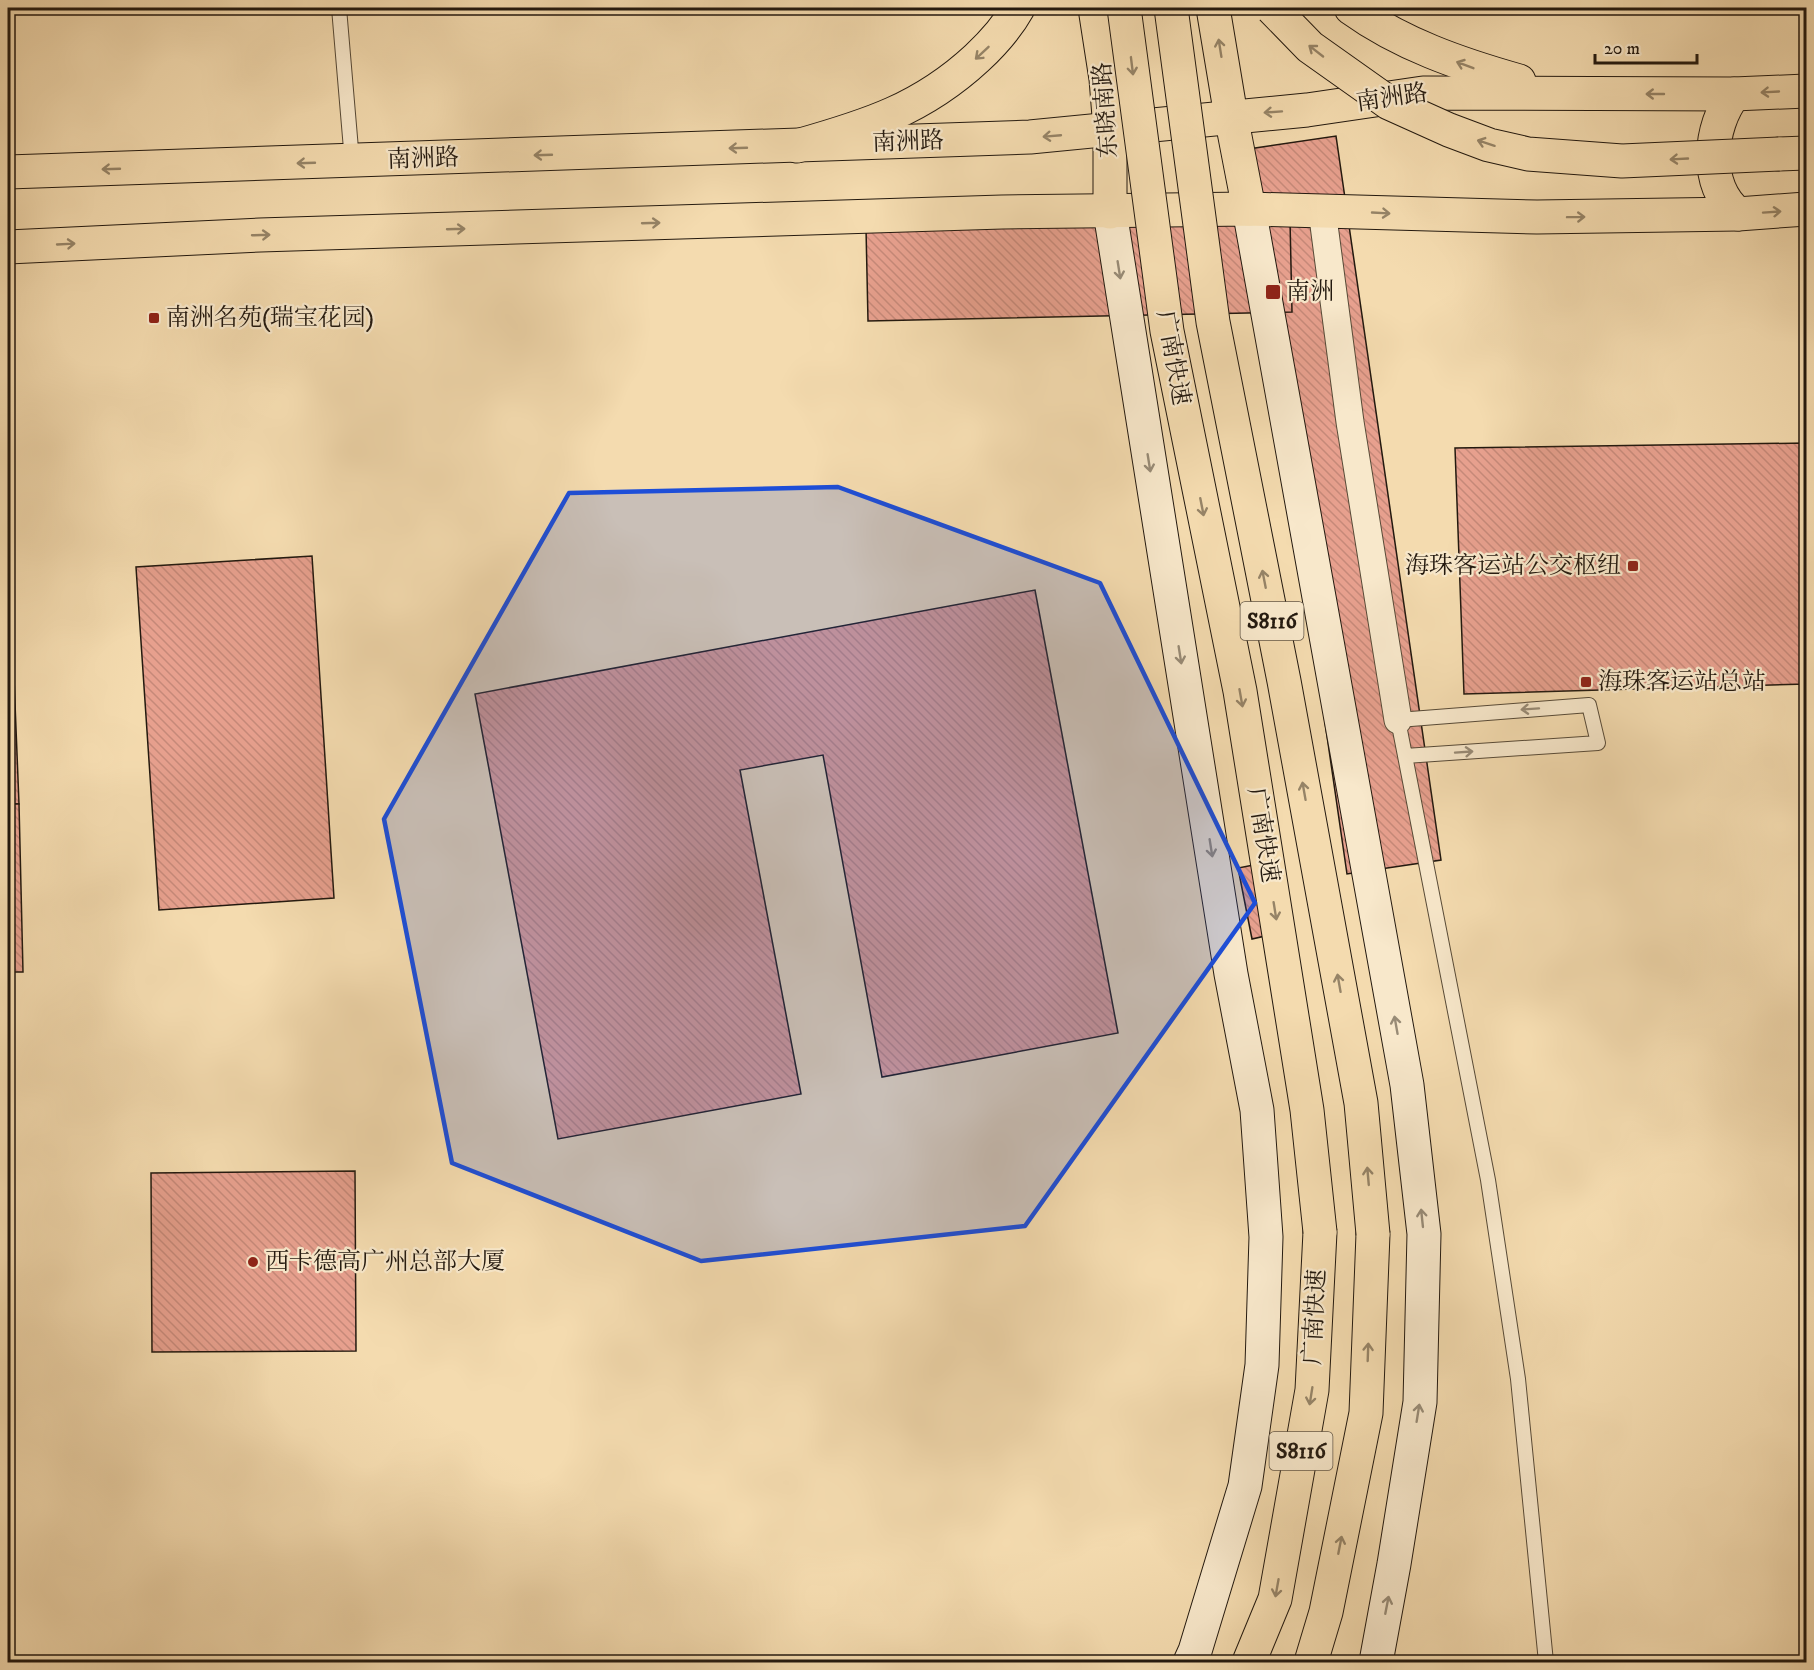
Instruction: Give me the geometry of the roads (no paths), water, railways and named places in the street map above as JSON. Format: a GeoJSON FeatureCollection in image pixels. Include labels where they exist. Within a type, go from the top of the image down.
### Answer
{"type":"FeatureCollection","features":[{"type":"Feature","properties":{"kind":"main road"},"geometry":{"type":"LineString","coordinates":[[797,146],[848,132],[886,118],[921,101],[955,79],[989,47],[1018,8]]}},
{"type":"Feature","properties":{"kind":"main road","name":"东晓南路"},"geometry":{"type":"LineString","coordinates":[[1095,8],[1106,79],[1110,129],[1110,212]]}},
{"type":"Feature","properties":{"kind":"main road","name":"广南快速"},"geometry":{"type":"LineString","coordinates":[[1124,8],[1167,331],[1240,691],[1307,1110],[1320,1232],[1312,1390],[1275,1599],[1249,1662]]}},
{"type":"Feature","properties":{"kind":"main road","name":"广南快速"},"geometry":{"type":"LineString","coordinates":[[1171,8],[1213,322],[1286,693],[1361,1103],[1372,1234],[1366,1413],[1326,1612],[1311,1662]]}},
{"type":"Feature","properties":{"kind":"main road"},"geometry":{"type":"LineString","coordinates":[[1213,8],[1407,1085],[1424,1234],[1420,1402],[1395,1564],[1376,1662]]}},
{"type":"Feature","properties":{"kind":"main road"},"geometry":{"type":"LineString","coordinates":[[1272,8],[1310,47],[1389,103],[1489,145],[1528,154],[1622,161],[1793,153]]}},
{"type":"Feature","properties":{"kind":"main road"},"geometry":{"type":"LineString","coordinates":[[1351,8],[1414,45],[1474,68],[1561,93]]}},
{"type":"Feature","properties":{"kind":"main road","name":"南洲路"},"geometry":{"type":"LineString","coordinates":[[8,172],[1030,138],[1307,110],[1423,93],[1734,94],[1806,91]]}},
{"type":"Feature","properties":{"kind":"main road"},"geometry":{"type":"LineString","coordinates":[[1734,94],[1715,131],[1714,160],[1719,187],[1730,208],[1738,214]]}},
{"type":"Feature","properties":{"kind":"main road"},"geometry":{"type":"LineString","coordinates":[[8,247],[272,235],[1002,212],[1249,209],[1537,217],[1738,214],[1806,209]]}},
{"type":"Feature","properties":{"kind":"main road"},"geometry":{"type":"LineString","coordinates":[[1110,212],[1231,974],[1257,1110],[1266,1237],[1262,1365],[1245,1486],[1190,1662]]}},
{"type":"Feature","properties":{"kind":"street"},"geometry":{"type":"LineString","coordinates":[[1322,210],[1350,422],[1398,720]]}},
{"type":"Feature","properties":{"kind":"lane"},"geometry":{"type":"LineString","coordinates":[[339,8],[352,162]]}},
{"type":"Feature","properties":{"kind":"lane"},"geometry":{"type":"LineString","coordinates":[[1406,756],[1598,743],[1588,705],[1398,720],[1488,1180],[1518,1379],[1546,1662]]}},
{"type":"Feature","properties":{"kind":"place","name":"南洲"},"geometry":{"type":"Point","coordinates":[1273,292]}},
{"type":"Feature","properties":{"kind":"place","name":"南洲名苑(瑞宝花园)"},"geometry":{"type":"Point","coordinates":[154,318]}},
{"type":"Feature","properties":{"kind":"place","name":"海珠客运站公交枢纽"},"geometry":{"type":"Point","coordinates":[1633,566]}},
{"type":"Feature","properties":{"kind":"place","name":"海珠客运站总站"},"geometry":{"type":"Point","coordinates":[1586,682]}},
{"type":"Feature","properties":{"kind":"place","name":"西卡德高广州总部大厦"},"geometry":{"type":"Point","coordinates":[253,1262]}}]}
